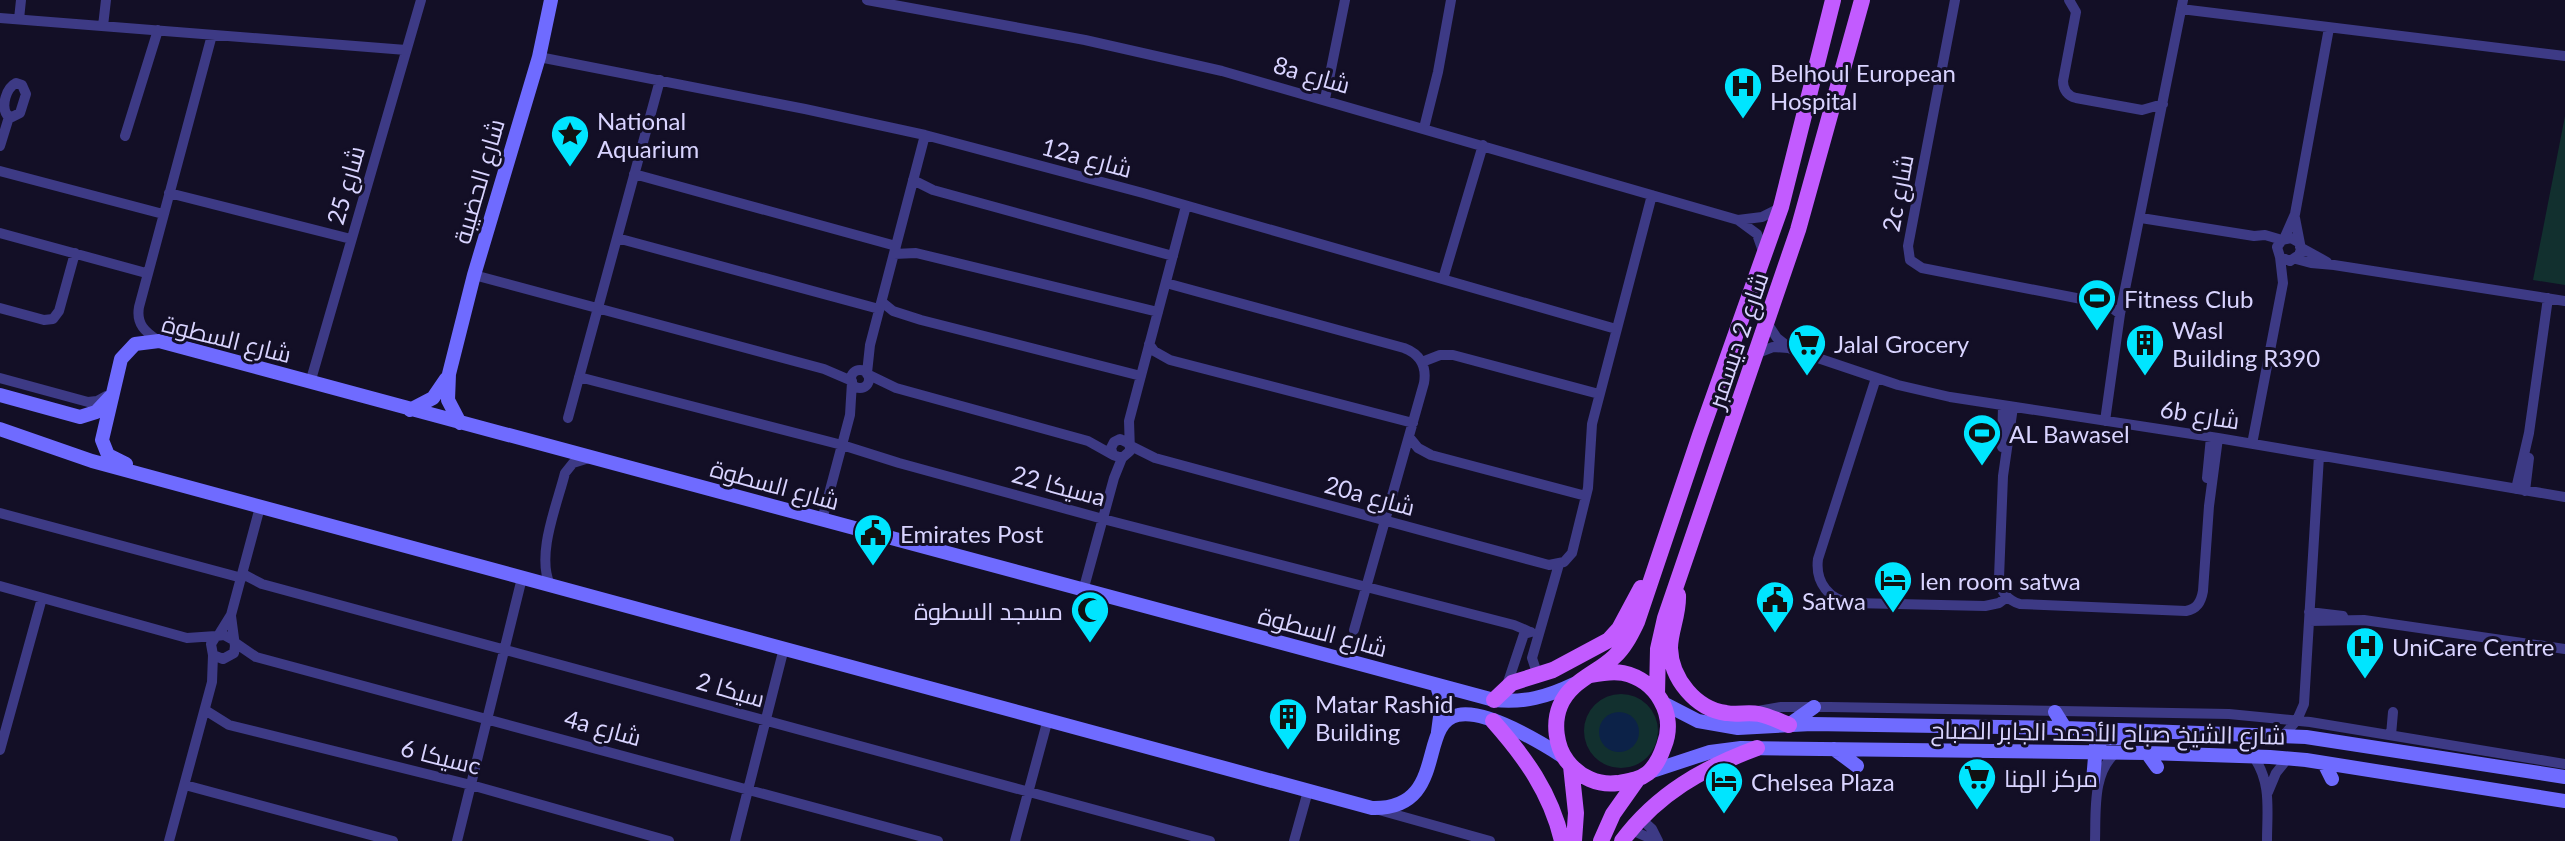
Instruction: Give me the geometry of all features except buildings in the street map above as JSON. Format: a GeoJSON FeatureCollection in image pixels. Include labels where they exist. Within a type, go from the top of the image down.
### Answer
{"type":"FeatureCollection","features":[{"type":"Feature","properties":{"kind":"main road","name":"شارع الحضيبة"},"geometry":{"type":"LineString","coordinates":[[460,423],[448,400],[449,374],[474,275],[539,57],[551,0]]}},
{"type":"Feature","properties":{"kind":"main road","name":"شارع 2 ديسمبر"},"geometry":{"type":"LineString","coordinates":[[1660,698],[1658,649],[1665,618],[1798,230],[1862,0]]}},
{"type":"Feature","properties":{"kind":"main road","name":"شارع 2 ديسمبر"},"geometry":{"type":"LineString","coordinates":[[1584,679],[1614,657],[1631,635],[1645,601],[1657,558],[1781,207],[1833,1]]}},
{"type":"Feature","properties":{"kind":"main road"},"geometry":{"type":"LineString","coordinates":[[1833,1],[1841,9],[1838,34],[1851,41]]}},
{"type":"Feature","properties":{"kind":"main road"},"geometry":{"type":"LineString","coordinates":[[1822,48],[1835,57],[1829,86],[1835,94]]}},
{"type":"Feature","properties":{"kind":"main road","name":"شارع السطوة"},"geometry":{"type":"LineString","coordinates":[[113,393],[121,359],[126,350],[144,342],[159,341],[1494,700],[1515,702],[1534,699],[1584,679]]}},
{"type":"Feature","properties":{"kind":"main road","name":"شارع الحضيبة"},"geometry":{"type":"LineString","coordinates":[[410,410],[433,398],[449,374]]}},
{"type":"Feature","properties":{"kind":"main road"},"geometry":{"type":"LineString","coordinates":[[0,395],[80,416],[96,412],[113,393]]}},
{"type":"Feature","properties":{"kind":"main road"},"geometry":{"type":"LineString","coordinates":[[113,393],[102,434],[103,445],[108,455],[135,472]]}},
{"type":"Feature","properties":{"kind":"main road"},"geometry":{"type":"LineString","coordinates":[[0,429],[56,450],[135,472],[1372,808],[1398,805],[1419,789],[1438,733],[1442,702],[1437,686]]}},
{"type":"Feature","properties":{"kind":"main road"},"geometry":{"type":"LineString","coordinates":[[1494,700],[1507,686],[1538,676],[1609,640],[1619,629],[1657,558]]}},
{"type":"Feature","properties":{"kind":"main road"},"geometry":{"type":"LineString","coordinates":[[1678,582],[1678,614],[1670,645],[1672,660],[1680,679],[1693,697],[1708,707],[1726,713],[1762,715],[1789,725],[1814,707]]}},
{"type":"Feature","properties":{"kind":"main road"},"geometry":{"type":"LineString","coordinates":[[1574,841],[1576,813],[1567,761],[1556,732],[1559,707],[1567,694],[1584,679],[1621,673],[1648,685],[1660,698],[1668,721],[1667,740],[1660,757],[1613,814],[1601,841]]}},
{"type":"Feature","properties":{"kind":"main road","name":"شارع الشيخ صباح الأحمد الجابر الصباح"},"geometry":{"type":"LineString","coordinates":[[1660,698],[1685,716],[1711,724],[1738,727],[1789,725],[2065,728],[2284,735],[2565,777]]}},
{"type":"Feature","properties":{"kind":"main road"},"geometry":{"type":"LineString","coordinates":[[2055,712],[2065,728]]}},
{"type":"Feature","properties":{"kind":"main road"},"geometry":{"type":"LineString","coordinates":[[1438,733],[1449,719],[1460,714],[1493,721],[1521,732],[1567,761],[1585,777],[1601,783],[1612,784],[1643,776]]}},
{"type":"Feature","properties":{"kind":"main road"},"geometry":{"type":"LineString","coordinates":[[1493,721],[1537,777],[1562,841]]}},
{"type":"Feature","properties":{"kind":"main road"},"geometry":{"type":"LineString","coordinates":[[2093,781],[2094,752],[2096,745],[2104,738],[2160,738],[2175,731]]}},
{"type":"Feature","properties":{"kind":"main road"},"geometry":{"type":"LineString","coordinates":[[1631,830],[1660,800],[1688,779],[1757,748]]}},
{"type":"Feature","properties":{"kind":"main road","name":"شارع الشيخ صباح الأحمد الجابر الصباح"},"geometry":{"type":"LineString","coordinates":[[1643,776],[1710,752],[1757,748],[2147,752],[2288,758],[2565,801]]}},
{"type":"Feature","properties":{"kind":"main road"},"geometry":{"type":"LineString","coordinates":[[1834,749],[1857,765]]}},
{"type":"Feature","properties":{"kind":"main road"},"geometry":{"type":"LineString","coordinates":[[2147,752],[2157,767]]}},
{"type":"Feature","properties":{"kind":"main road"},"geometry":{"type":"LineString","coordinates":[[2324,763],[2332,779]]}},
{"type":"Feature","properties":{"kind":"street"},"geometry":{"type":"LineString","coordinates":[[19,19],[21,0]]}},
{"type":"Feature","properties":{"kind":"street"},"geometry":{"type":"LineString","coordinates":[[103,26],[106,0]]}},
{"type":"Feature","properties":{"kind":"street","name":"شارع 25"},"geometry":{"type":"LineString","coordinates":[[310,383],[421,0]]}},
{"type":"Feature","properties":{"kind":"street","name":"8a شارع"},"geometry":{"type":"LineString","coordinates":[[867,0],[1128,49],[1210,68],[1738,220],[1762,218],[1781,207]]}},
{"type":"Feature","properties":{"kind":"street"},"geometry":{"type":"LineString","coordinates":[[1325,99],[1345,0]]}},
{"type":"Feature","properties":{"kind":"street"},"geometry":{"type":"LineString","coordinates":[[1424,128],[1438,72],[1451,0]]}},
{"type":"Feature","properties":{"kind":"street","name":"2c شارع"},"geometry":{"type":"LineString","coordinates":[[1955,0],[1908,246],[1910,260],[1922,268],[2107,304],[2120,314]]}},
{"type":"Feature","properties":{"kind":"street"},"geometry":{"type":"LineString","coordinates":[[2069,0],[2076,12],[2063,81],[2064,89],[2069,95],[2076,99],[2142,110],[2162,104]]}},
{"type":"Feature","properties":{"kind":"street"},"geometry":{"type":"LineString","coordinates":[[2102,420],[2120,314],[2182,5],[2329,27],[2565,56]]}},
{"type":"Feature","properties":{"kind":"street"},"geometry":{"type":"LineString","coordinates":[[0,18],[406,50]]}},
{"type":"Feature","properties":{"kind":"street"},"geometry":{"type":"LineString","coordinates":[[2283,284],[2279,253],[2295,214],[2329,27]]}},
{"type":"Feature","properties":{"kind":"street"},"geometry":{"type":"LineString","coordinates":[[125,136],[158,30]]}},
{"type":"Feature","properties":{"kind":"street"},"geometry":{"type":"LineString","coordinates":[[159,341],[143,329],[137,314],[212,35]]}},
{"type":"Feature","properties":{"kind":"street","name":"12a شارع"},"geometry":{"type":"LineString","coordinates":[[539,57],[925,135],[1616,328]]}},
{"type":"Feature","properties":{"kind":"street"},"geometry":{"type":"LineString","coordinates":[[568,418],[660,80]]}},
{"type":"Feature","properties":{"kind":"street"},"geometry":{"type":"LineString","coordinates":[[0,146],[9,117]]}},
{"type":"Feature","properties":{"kind":"street"},"geometry":{"type":"LineString","coordinates":[[850,415],[868,382],[870,345],[925,135]]}},
{"type":"Feature","properties":{"kind":"street"},"geometry":{"type":"LineString","coordinates":[[1443,279],[1483,145]]}},
{"type":"Feature","properties":{"kind":"street"},"geometry":{"type":"LineString","coordinates":[[0,171],[163,214]]}},
{"type":"Feature","properties":{"kind":"street"},"geometry":{"type":"LineString","coordinates":[[634,174],[895,250],[1158,312]]}},
{"type":"Feature","properties":{"kind":"street"},"geometry":{"type":"LineString","coordinates":[[913,180],[933,190],[1173,256]]}},
{"type":"Feature","properties":{"kind":"street"},"geometry":{"type":"LineString","coordinates":[[169,193],[351,239]]}},
{"type":"Feature","properties":{"kind":"street"},"geometry":{"type":"LineString","coordinates":[[1538,676],[1532,662],[1533,632],[1559,564],[1572,553],[1586,496],[1590,435],[1599,394],[1652,195]]}},
{"type":"Feature","properties":{"kind":"street"},"geometry":{"type":"LineString","coordinates":[[1118,457],[1130,451],[1129,421],[1186,206]]}},
{"type":"Feature","properties":{"kind":"street"},"geometry":{"type":"LineString","coordinates":[[2252,444],[2283,284],[2295,259],[2300,255],[2295,214]]}},
{"type":"Feature","properties":{"kind":"street"},"geometry":{"type":"LineString","coordinates":[[2140,218],[2254,236],[2265,234],[2283,239],[2291,238],[2334,265]]}},
{"type":"Feature","properties":{"kind":"street"},"geometry":{"type":"LineString","coordinates":[[1738,220],[1756,234],[1764,255]]}},
{"type":"Feature","properties":{"kind":"street"},"geometry":{"type":"LineString","coordinates":[[0,233],[146,273]]}},
{"type":"Feature","properties":{"kind":"street"},"geometry":{"type":"LineString","coordinates":[[2254,236],[2286,261],[2295,259],[2556,300],[2539,371],[2520,490]]}},
{"type":"Feature","properties":{"kind":"street"},"geometry":{"type":"LineString","coordinates":[[617,238],[1141,376]]}},
{"type":"Feature","properties":{"kind":"street"},"geometry":{"type":"LineString","coordinates":[[0,308],[44,320],[53,318],[58,311],[75,253]]}},
{"type":"Feature","properties":{"kind":"street"},"geometry":{"type":"LineString","coordinates":[[474,275],[853,377]]}},
{"type":"Feature","properties":{"kind":"street"},"geometry":{"type":"LineString","coordinates":[[1166,284],[1404,348],[1415,353],[1422,362],[1426,376],[1353,630]]}},
{"type":"Feature","properties":{"kind":"street","name":"6b شارع"},"geometry":{"type":"LineString","coordinates":[[1767,323],[1777,338],[1791,349]]}},
{"type":"Feature","properties":{"kind":"street"},"geometry":{"type":"LineString","coordinates":[[1149,344],[1154,351],[1170,360],[1413,423]]}},
{"type":"Feature","properties":{"kind":"street"},"geometry":{"type":"LineString","coordinates":[[822,520],[850,415],[853,377],[870,345]]}},
{"type":"Feature","properties":{"kind":"street","name":"6b شارع"},"geometry":{"type":"LineString","coordinates":[[1755,354],[1773,347],[1791,349],[1876,378],[1950,397],[2565,497]]}},
{"type":"Feature","properties":{"kind":"street"},"geometry":{"type":"LineString","coordinates":[[1422,362],[1440,355],[1453,355],[1599,394]]}},
{"type":"Feature","properties":{"kind":"street"},"geometry":{"type":"LineString","coordinates":[[853,377],[861,370],[867,374]]}},
{"type":"Feature","properties":{"kind":"street","name":"20a شارع"},"geometry":{"type":"LineString","coordinates":[[867,374],[896,388],[1088,441],[1118,457],[1155,458]]}},
{"type":"Feature","properties":{"kind":"street","name":"سيكا 22a"},"geometry":{"type":"LineString","coordinates":[[579,377],[842,445],[1103,519],[1533,632]]}},
{"type":"Feature","properties":{"kind":"street"},"geometry":{"type":"LineString","coordinates":[[853,377],[857,387],[864,386]]}},
{"type":"Feature","properties":{"kind":"street"},"geometry":{"type":"LineString","coordinates":[[0,378],[88,402],[97,401],[113,393]]}},
{"type":"Feature","properties":{"kind":"street"},"geometry":{"type":"LineString","coordinates":[[1876,378],[1818,559],[1817,571],[1821,583],[1833,597],[1853,603],[1985,606],[1999,603],[2007,597]]}},
{"type":"Feature","properties":{"kind":"street","name":"20a شارع"},"geometry":{"type":"LineString","coordinates":[[864,386],[896,388]]}},
{"type":"Feature","properties":{"kind":"street"},"geometry":{"type":"LineString","coordinates":[[2008,407],[1999,578],[2007,597],[2026,605],[2186,611],[2193,605],[2203,582],[2215,438]]}},
{"type":"Feature","properties":{"kind":"street"},"geometry":{"type":"LineString","coordinates":[[1083,591],[1114,478],[1118,457],[1111,448],[1129,421]]}},
{"type":"Feature","properties":{"kind":"street"},"geometry":{"type":"LineString","coordinates":[[1409,437],[1418,448],[1431,455],[1586,496]]}},
{"type":"Feature","properties":{"kind":"street"},"geometry":{"type":"LineString","coordinates":[[1116,441],[1123,440],[1129,444]]}},
{"type":"Feature","properties":{"kind":"street","name":"20a شارع"},"geometry":{"type":"LineString","coordinates":[[1088,441],[1116,441]]}},
{"type":"Feature","properties":{"kind":"street","name":"20a شارع"},"geometry":{"type":"LineString","coordinates":[[1129,444],[1155,458],[1549,565],[1559,564]]}},
{"type":"Feature","properties":{"kind":"street"},"geometry":{"type":"LineString","coordinates":[[2284,735],[2297,720],[2304,704],[2319,456]]}},
{"type":"Feature","properties":{"kind":"street"},"geometry":{"type":"LineString","coordinates":[[550,585],[545,570],[545,555],[565,473],[573,463],[589,458]]}},
{"type":"Feature","properties":{"kind":"street"},"geometry":{"type":"LineString","coordinates":[[169,841],[212,682],[211,644],[231,615],[260,506]]}},
{"type":"Feature","properties":{"kind":"street","name":"سيكا 2"},"geometry":{"type":"LineString","coordinates":[[0,513],[242,576],[262,584],[1210,841]]}},
{"type":"Feature","properties":{"kind":"street"},"geometry":{"type":"LineString","coordinates":[[457,841],[522,578]]}},
{"type":"Feature","properties":{"kind":"street"},"geometry":{"type":"LineString","coordinates":[[0,586],[187,638],[219,659],[231,657]]}},
{"type":"Feature","properties":{"kind":"street"},"geometry":{"type":"LineString","coordinates":[[0,750],[42,598]]}},
{"type":"Feature","properties":{"kind":"street"},"geometry":{"type":"LineString","coordinates":[[212,682],[235,650],[231,615]]}},
{"type":"Feature","properties":{"kind":"street"},"geometry":{"type":"LineString","coordinates":[[2309,616],[2364,620],[2565,649]]}},
{"type":"Feature","properties":{"kind":"street"},"geometry":{"type":"LineString","coordinates":[[1507,686],[1523,636],[1533,632]]}},
{"type":"Feature","properties":{"kind":"street"},"geometry":{"type":"LineString","coordinates":[[187,638],[228,635],[234,641]]}},
{"type":"Feature","properties":{"kind":"street","name":"4a شارع"},"geometry":{"type":"LineString","coordinates":[[234,641],[256,657]]}},
{"type":"Feature","properties":{"kind":"street"},"geometry":{"type":"LineString","coordinates":[[735,841],[784,648]]}},
{"type":"Feature","properties":{"kind":"street","name":"4a شارع"},"geometry":{"type":"LineString","coordinates":[[231,657],[256,657],[938,841]]}},
{"type":"Feature","properties":{"kind":"street"},"geometry":{"type":"LineString","coordinates":[[2304,704],[2310,722],[2323,739]]}},
{"type":"Feature","properties":{"kind":"street"},"geometry":{"type":"LineString","coordinates":[[1751,713],[1773,707],[1814,707],[2229,714],[2297,720],[2565,764]]}},
{"type":"Feature","properties":{"kind":"street","name":"سيكا 6c"},"geometry":{"type":"LineString","coordinates":[[205,710],[229,725],[471,785],[669,841]]}},
{"type":"Feature","properties":{"kind":"street"},"geometry":{"type":"LineString","coordinates":[[2390,735],[2393,712]]}},
{"type":"Feature","properties":{"kind":"street"},"geometry":{"type":"LineString","coordinates":[[1015,841],[1048,719]]}},
{"type":"Feature","properties":{"kind":"street"},"geometry":{"type":"LineString","coordinates":[[2078,752],[2087,763],[2093,781],[2096,802],[2095,841]]}},
{"type":"Feature","properties":{"kind":"street"},"geometry":{"type":"LineString","coordinates":[[2096,802],[2103,768],[2117,752]]}},
{"type":"Feature","properties":{"kind":"street"},"geometry":{"type":"LineString","coordinates":[[2253,756],[2268,792],[2267,841]]}},
{"type":"Feature","properties":{"kind":"street"},"geometry":{"type":"LineString","coordinates":[[2268,792],[2276,772],[2288,758]]}},
{"type":"Feature","properties":{"kind":"street"},"geometry":{"type":"LineString","coordinates":[[185,785],[393,841]]}},
{"type":"Feature","properties":{"kind":"street"},"geometry":{"type":"LineString","coordinates":[[1294,841],[1308,791]]}},
{"type":"Feature","properties":{"kind":"street"},"geometry":{"type":"LineString","coordinates":[[1372,808],[1490,841]]}},
{"type":"Feature","properties":{"kind":"street"},"geometry":{"type":"LineString","coordinates":[[1631,830],[1657,841]]}},
{"type":"Feature","properties":{"kind":"green space"},"geometry":{"type":"Polygon","coordinates":[[[2565,116],[2565,285],[2533,280],[2565,116]]]}},
{"type":"Feature","properties":{"kind":"green space"},"geometry":{"type":"Polygon","coordinates":[[[1614,694],[1628,694],[1642,700],[1652,710],[1658,731],[1652,752],[1642,762],[1628,768],[1614,768],[1600,762],[1590,752],[1584,738],[1584,724],[1590,710],[1600,700],[1614,694]]]}},
{"type":"Feature","properties":{"kind":"water"},"geometry":{"type":"Polygon","coordinates":[[[1619,712],[1633,718],[1639,732],[1633,746],[1619,752],[1605,746],[1599,732],[1605,718],[1619,712]]]}},
{"type":"Feature","properties":{"kind":"place","name":"Belhoul European Hospital"},"geometry":{"type":"Point","coordinates":[1743,120]}},
{"type":"Feature","properties":{"kind":"place","name":"National Aquarium"},"geometry":{"type":"Point","coordinates":[570,168]}},
{"type":"Feature","properties":{"kind":"place","name":"Fitness Club"},"geometry":{"type":"Point","coordinates":[2097,332]}},
{"type":"Feature","properties":{"kind":"place","name":"Jalal Grocery"},"geometry":{"type":"Point","coordinates":[1807,377]}},
{"type":"Feature","properties":{"kind":"place","name":"Wasl Building R390"},"geometry":{"type":"Point","coordinates":[2145,377]}},
{"type":"Feature","properties":{"kind":"place","name":"AL Bawasel"},"geometry":{"type":"Point","coordinates":[1982,467]}},
{"type":"Feature","properties":{"kind":"place","name":"Emirates Post"},"geometry":{"type":"Point","coordinates":[873,567]}},
{"type":"Feature","properties":{"kind":"place","name":"len room satwa"},"geometry":{"type":"Point","coordinates":[1893,614]}},
{"type":"Feature","properties":{"kind":"place","name":"Satwa"},"geometry":{"type":"Point","coordinates":[1775,634]}},
{"type":"Feature","properties":{"kind":"place","name":"مسجد السطوة"},"geometry":{"type":"Point","coordinates":[1090,644]}},
{"type":"Feature","properties":{"kind":"place","name":"UniCare Centre"},"geometry":{"type":"Point","coordinates":[2365,680]}},
{"type":"Feature","properties":{"kind":"place","name":"Matar Rashid Building"},"geometry":{"type":"Point","coordinates":[1288,751]}},
{"type":"Feature","properties":{"kind":"place","name":"مركز الهنا"},"geometry":{"type":"Point","coordinates":[1977,811]}},
{"type":"Feature","properties":{"kind":"place","name":"Chelsea Plaza"},"geometry":{"type":"Point","coordinates":[1724,815]}}]}
